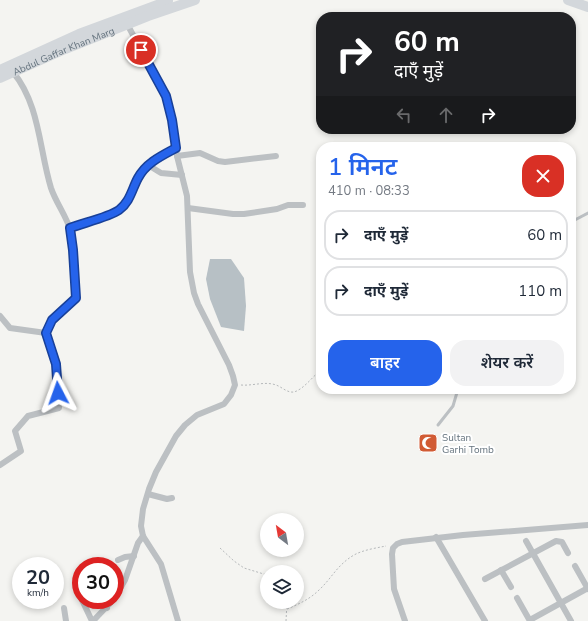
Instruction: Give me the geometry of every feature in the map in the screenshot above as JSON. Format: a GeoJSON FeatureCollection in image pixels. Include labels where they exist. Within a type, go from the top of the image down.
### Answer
{"type":"FeatureCollection","features":[{"type":"Feature","properties":{"kind":"main road","name":"Abdul Gaffar Khan Marg"},"geometry":{"type":"LineString","coordinates":[[0,78],[170,0]]}},
{"type":"Feature","properties":{"kind":"main road","name":"Abdul Gaffar Khan Marg"},"geometry":{"type":"LineString","coordinates":[[0,70],[48,48],[126,20],[195,0]]}},
{"type":"Feature","properties":{"kind":"main road"},"geometry":{"type":"LineString","coordinates":[[568,0],[588,7]]}},
{"type":"Feature","properties":{"kind":"street"},"geometry":{"type":"LineString","coordinates":[[126,20],[166,96],[172,120],[177,156],[188,208],[190,272],[194,293],[198,304],[229,365],[235,385],[231,396],[224,404],[197,415],[185,425],[176,436],[156,472],[148,494],[142,522],[144,536],[161,564],[178,621]]}},
{"type":"Feature","properties":{"kind":"street"},"geometry":{"type":"LineString","coordinates":[[0,465],[21,451],[15,431],[28,416],[59,408],[56,364],[46,333],[52,320],[76,298],[70,228],[51,187],[41,141],[28,99],[17,78],[12,72]]}},
{"type":"Feature","properties":{"kind":"street"},"geometry":{"type":"LineString","coordinates":[[70,228],[120,210],[130,197],[137,178],[148,165],[176,148]]}},
{"type":"Feature","properties":{"kind":"street"},"geometry":{"type":"LineString","coordinates":[[177,156],[200,153],[218,161],[225,162],[276,156]]}},
{"type":"Feature","properties":{"kind":"street"},"geometry":{"type":"LineString","coordinates":[[148,165],[161,173],[182,175]]}},
{"type":"Feature","properties":{"kind":"street"},"geometry":{"type":"LineString","coordinates":[[188,208],[244,214],[277,209],[288,205],[303,205]]}},
{"type":"Feature","properties":{"kind":"street"},"geometry":{"type":"LineString","coordinates":[[0,316],[10,328],[46,333]]}},
{"type":"Feature","properties":{"kind":"street"},"geometry":{"type":"LineString","coordinates":[[148,494],[172,498]]}},
{"type":"Feature","properties":{"kind":"street"},"geometry":{"type":"LineString","coordinates":[[405,621],[394,590],[392,554],[393,548],[397,544],[436,537],[588,525]]}},
{"type":"Feature","properties":{"kind":"street"},"geometry":{"type":"LineString","coordinates":[[124,582],[138,543],[144,536]]}},
{"type":"Feature","properties":{"kind":"street"},"geometry":{"type":"LineString","coordinates":[[436,537],[485,621]]}},
{"type":"Feature","properties":{"kind":"street"},"geometry":{"type":"LineString","coordinates":[[485,579],[558,540],[562,542],[568,554]]}},
{"type":"Feature","properties":{"kind":"street"},"geometry":{"type":"LineString","coordinates":[[526,541],[570,621]]}},
{"type":"Feature","properties":{"kind":"street"},"geometry":{"type":"LineString","coordinates":[[124,557],[134,556]]}},
{"type":"Feature","properties":{"kind":"street"},"geometry":{"type":"LineString","coordinates":[[517,598],[530,620],[588,588],[575,566]]}},
{"type":"Feature","properties":{"kind":"street"},"geometry":{"type":"LineString","coordinates":[[501,570],[511,587]]}},
{"type":"Feature","properties":{"kind":"street"},"geometry":{"type":"LineString","coordinates":[[64,608],[66,621]]}},
{"type":"Feature","properties":{"kind":"street"},"geometry":{"type":"LineString","coordinates":[[87,609],[93,621],[106,609]]}},
{"type":"Feature","properties":{"kind":"lane"},"geometry":{"type":"LineString","coordinates":[[576,219],[588,213]]}},
{"type":"Feature","properties":{"kind":"lane"},"geometry":{"type":"LineString","coordinates":[[438,425],[453,406],[457,394]]}},
{"type":"Feature","properties":{"kind":"path"},"geometry":{"type":"LineString","coordinates":[[235,385],[247,386],[266,383],[276,385],[289,392],[294,392],[316,374]]}},
{"type":"Feature","properties":{"kind":"path"},"geometry":{"type":"LineString","coordinates":[[304,602],[320,590],[342,563],[352,556],[362,552],[397,544]]}},
{"type":"Feature","properties":{"kind":"path"},"geometry":{"type":"LineString","coordinates":[[220,548],[244,568],[260,573]]}},
{"type":"Feature","properties":{"kind":"path"},"geometry":{"type":"LineString","coordinates":[[286,621],[287,609]]}},
{"type":"Feature","properties":{"kind":"shaded area"},"geometry":{"type":"Polygon","coordinates":[[[210,259],[231,259],[244,278],[246,306],[244,331],[221,327],[210,299],[206,279],[210,259]]]}},
{"type":"Feature","properties":{"kind":"place","name":"Sultan Garhi Tomb"},"geometry":{"type":"Point","coordinates":[428,443]}},
{"type":"Feature","properties":{"kind":"route"},"geometry":{"type":"LineString","coordinates":[[58,393],[56,364],[46,333],[52,320],[76,298],[72,232],[70,228],[120,210],[130,197],[137,178],[145,168],[154,160],[176,148],[172,120],[166,96],[141,50]]}}]}
